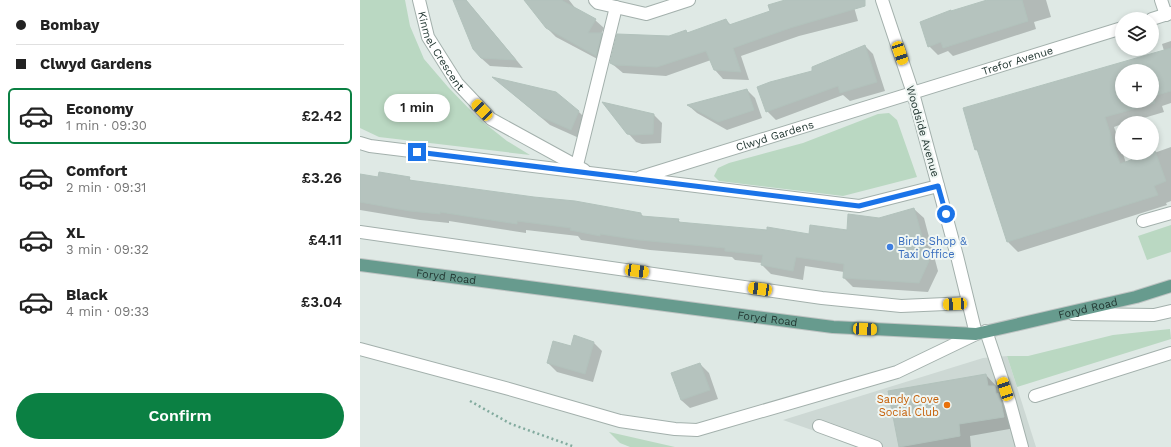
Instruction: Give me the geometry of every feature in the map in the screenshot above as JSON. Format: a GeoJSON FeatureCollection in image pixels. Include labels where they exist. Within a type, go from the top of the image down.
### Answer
{"type":"FeatureCollection","features":[{"type":"Feature","properties":{"kind":"main road","name":"Foryd Road"},"geometry":{"type":"LineString","coordinates":[[360,265],[833,327],[981,332],[1136,297],[1171,286]]}},
{"type":"Feature","properties":{"kind":"street","name":"Kinmel Crescent"},"geometry":{"type":"LineString","coordinates":[[419,0],[428,37],[457,83],[491,119],[591,173]]}},
{"type":"Feature","properties":{"kind":"street"},"geometry":{"type":"LineString","coordinates":[[596,0],[598,3],[646,14],[688,0]]}},
{"type":"Feature","properties":{"kind":"street","name":"Woodside Avenue"},"geometry":{"type":"LineString","coordinates":[[882,0],[913,93],[968,303],[1010,403],[1022,447]]}},
{"type":"Feature","properties":{"kind":"street"},"geometry":{"type":"LineString","coordinates":[[1161,0],[1168,14]]}},
{"type":"Feature","properties":{"kind":"street"},"geometry":{"type":"LineString","coordinates":[[577,166],[616,7]]}},
{"type":"Feature","properties":{"kind":"street","name":"Trefor Avenue"},"geometry":{"type":"LineString","coordinates":[[913,93],[1115,30]]}},
{"type":"Feature","properties":{"kind":"street","name":"Clwyd Gardens"},"geometry":{"type":"LineString","coordinates":[[636,178],[913,93]]}},
{"type":"Feature","properties":{"kind":"street","name":"Clwyd Gardens"},"geometry":{"type":"LineString","coordinates":[[360,143],[370,146],[859,206],[938,186]]}},
{"type":"Feature","properties":{"kind":"street"},"geometry":{"type":"LineString","coordinates":[[1143,222],[1171,213]]}},
{"type":"Feature","properties":{"kind":"street"},"geometry":{"type":"LineString","coordinates":[[360,232],[822,298],[901,306],[968,303]]}},
{"type":"Feature","properties":{"kind":"street"},"geometry":{"type":"LineString","coordinates":[[1064,314],[1154,315],[1171,311]]}},
{"type":"Feature","properties":{"kind":"street"},"geometry":{"type":"LineString","coordinates":[[360,349],[509,389],[620,421],[675,429],[697,430],[897,372],[981,332]]}},
{"type":"Feature","properties":{"kind":"street"},"geometry":{"type":"LineString","coordinates":[[1034,396],[1171,353]]}},
{"type":"Feature","properties":{"kind":"street"},"geometry":{"type":"LineString","coordinates":[[819,426],[876,447]]}},
{"type":"Feature","properties":{"kind":"path"},"geometry":{"type":"LineString","coordinates":[[445,372],[470,401],[511,424],[575,447]]}},
{"type":"Feature","properties":{"kind":"shaded area"},"geometry":{"type":"Polygon","coordinates":[[[1007,356],[1036,447],[861,447],[783,420],[983,358],[1007,356]]]}},
{"type":"Feature","properties":{"kind":"green space"},"geometry":{"type":"Polygon","coordinates":[[[360,0],[405,0],[410,26],[424,59],[448,87],[478,118],[507,141],[530,155],[379,137],[360,128],[360,0]]]}},
{"type":"Feature","properties":{"kind":"green space"},"geometry":{"type":"Polygon","coordinates":[[[889,113],[897,120],[917,177],[843,196],[719,181],[714,176],[718,168],[729,163],[803,143],[878,114],[889,113]]]}},
{"type":"Feature","properties":{"kind":"green space"},"geometry":{"type":"Polygon","coordinates":[[[1171,225],[1171,252],[1147,260],[1138,236],[1171,225]]]}},
{"type":"Feature","properties":{"kind":"green space"},"geometry":{"type":"Polygon","coordinates":[[[1170,329],[1171,339],[1017,387],[1007,356],[1028,356],[1113,335],[1170,329]]]}},
{"type":"Feature","properties":{"kind":"green space"},"geometry":{"type":"Polygon","coordinates":[[[609,432],[675,447],[630,447],[620,443],[609,432]]]}},
{"type":"Feature","properties":{"kind":"building"},"geometry":{"type":"Polygon","coordinates":[[[453,0],[466,0],[516,60],[481,58],[473,49],[453,0]]]}},
{"type":"Feature","properties":{"kind":"building"},"geometry":{"type":"Polygon","coordinates":[[[524,0],[561,0],[596,19],[588,33],[602,33],[596,56],[546,28],[524,0]]]}},
{"type":"Feature","properties":{"kind":"building"},"geometry":{"type":"Polygon","coordinates":[[[785,0],[865,0],[865,6],[790,28],[733,48],[741,72],[714,70],[706,51],[657,67],[614,65],[610,63],[617,34],[669,36],[686,30],[687,33],[726,19],[729,25],[770,11],[768,5],[785,0]]]}},
{"type":"Feature","properties":{"kind":"building"},"geometry":{"type":"Polygon","coordinates":[[[987,0],[1022,0],[1028,21],[943,48],[941,42],[928,47],[920,22],[951,10],[987,0]]]}},
{"type":"Feature","properties":{"kind":"building"},"geometry":{"type":"Polygon","coordinates":[[[865,45],[877,82],[840,93],[838,86],[766,112],[757,87],[812,71],[812,67],[865,45]]]}},
{"type":"Feature","properties":{"kind":"building"},"geometry":{"type":"Polygon","coordinates":[[[1171,48],[1171,91],[1159,94],[1159,64],[1116,64],[1143,56],[1159,56],[1159,51],[1171,48]]]}},
{"type":"Feature","properties":{"kind":"building"},"geometry":{"type":"Polygon","coordinates":[[[1115,64],[1115,108],[1137,108],[1105,117],[1115,148],[1115,160],[1119,160],[1120,164],[1131,160],[1158,160],[1166,181],[1154,186],[1158,195],[1007,242],[977,149],[975,150],[963,108],[1115,64]]]}},
{"type":"Feature","properties":{"kind":"building"},"geometry":{"type":"Polygon","coordinates":[[[492,77],[556,92],[579,111],[571,130],[541,117],[492,77]]]}},
{"type":"Feature","properties":{"kind":"building"},"geometry":{"type":"Polygon","coordinates":[[[747,89],[754,110],[718,122],[687,105],[747,89]]]}},
{"type":"Feature","properties":{"kind":"building"},"geometry":{"type":"Polygon","coordinates":[[[602,102],[654,114],[653,134],[627,134],[602,102]]]}},
{"type":"Feature","properties":{"kind":"building"},"geometry":{"type":"Polygon","coordinates":[[[379,172],[410,177],[409,180],[575,201],[641,213],[641,216],[679,219],[678,222],[767,230],[767,227],[809,234],[810,225],[847,230],[848,214],[879,218],[914,208],[929,261],[919,283],[843,278],[844,264],[796,257],[793,271],[761,265],[763,255],[725,251],[725,248],[639,240],[600,234],[600,236],[570,230],[571,228],[517,221],[517,224],[440,212],[440,214],[410,211],[360,202],[360,174],[378,177],[379,172]]]}},
{"type":"Feature","properties":{"kind":"building"},"geometry":{"type":"Polygon","coordinates":[[[574,335],[594,342],[585,374],[547,363],[553,341],[571,346],[574,335]]]}},
{"type":"Feature","properties":{"kind":"building"},"geometry":{"type":"Polygon","coordinates":[[[700,363],[710,390],[681,400],[671,373],[700,363]]]}},
{"type":"Feature","properties":{"kind":"building","name":"Sandy Cove Social Club"},"geometry":{"type":"Polygon","coordinates":[[[986,374],[988,386],[995,386],[996,394],[999,393],[1004,417],[959,424],[960,436],[899,447],[888,391],[986,374]]]}},
{"type":"Feature","properties":{"kind":"place","name":"Birds Shop & Taxi Office"},"geometry":{"type":"Point","coordinates":[890,247]}},
{"type":"Feature","properties":{"kind":"place","name":"Sandy Cove Social Club"},"geometry":{"type":"Point","coordinates":[947,405]}},
{"type":"Feature","properties":{"kind":"route"},"geometry":{"type":"LineString","coordinates":[[417,152],[859,206],[938,186],[946,214]]}}]}
